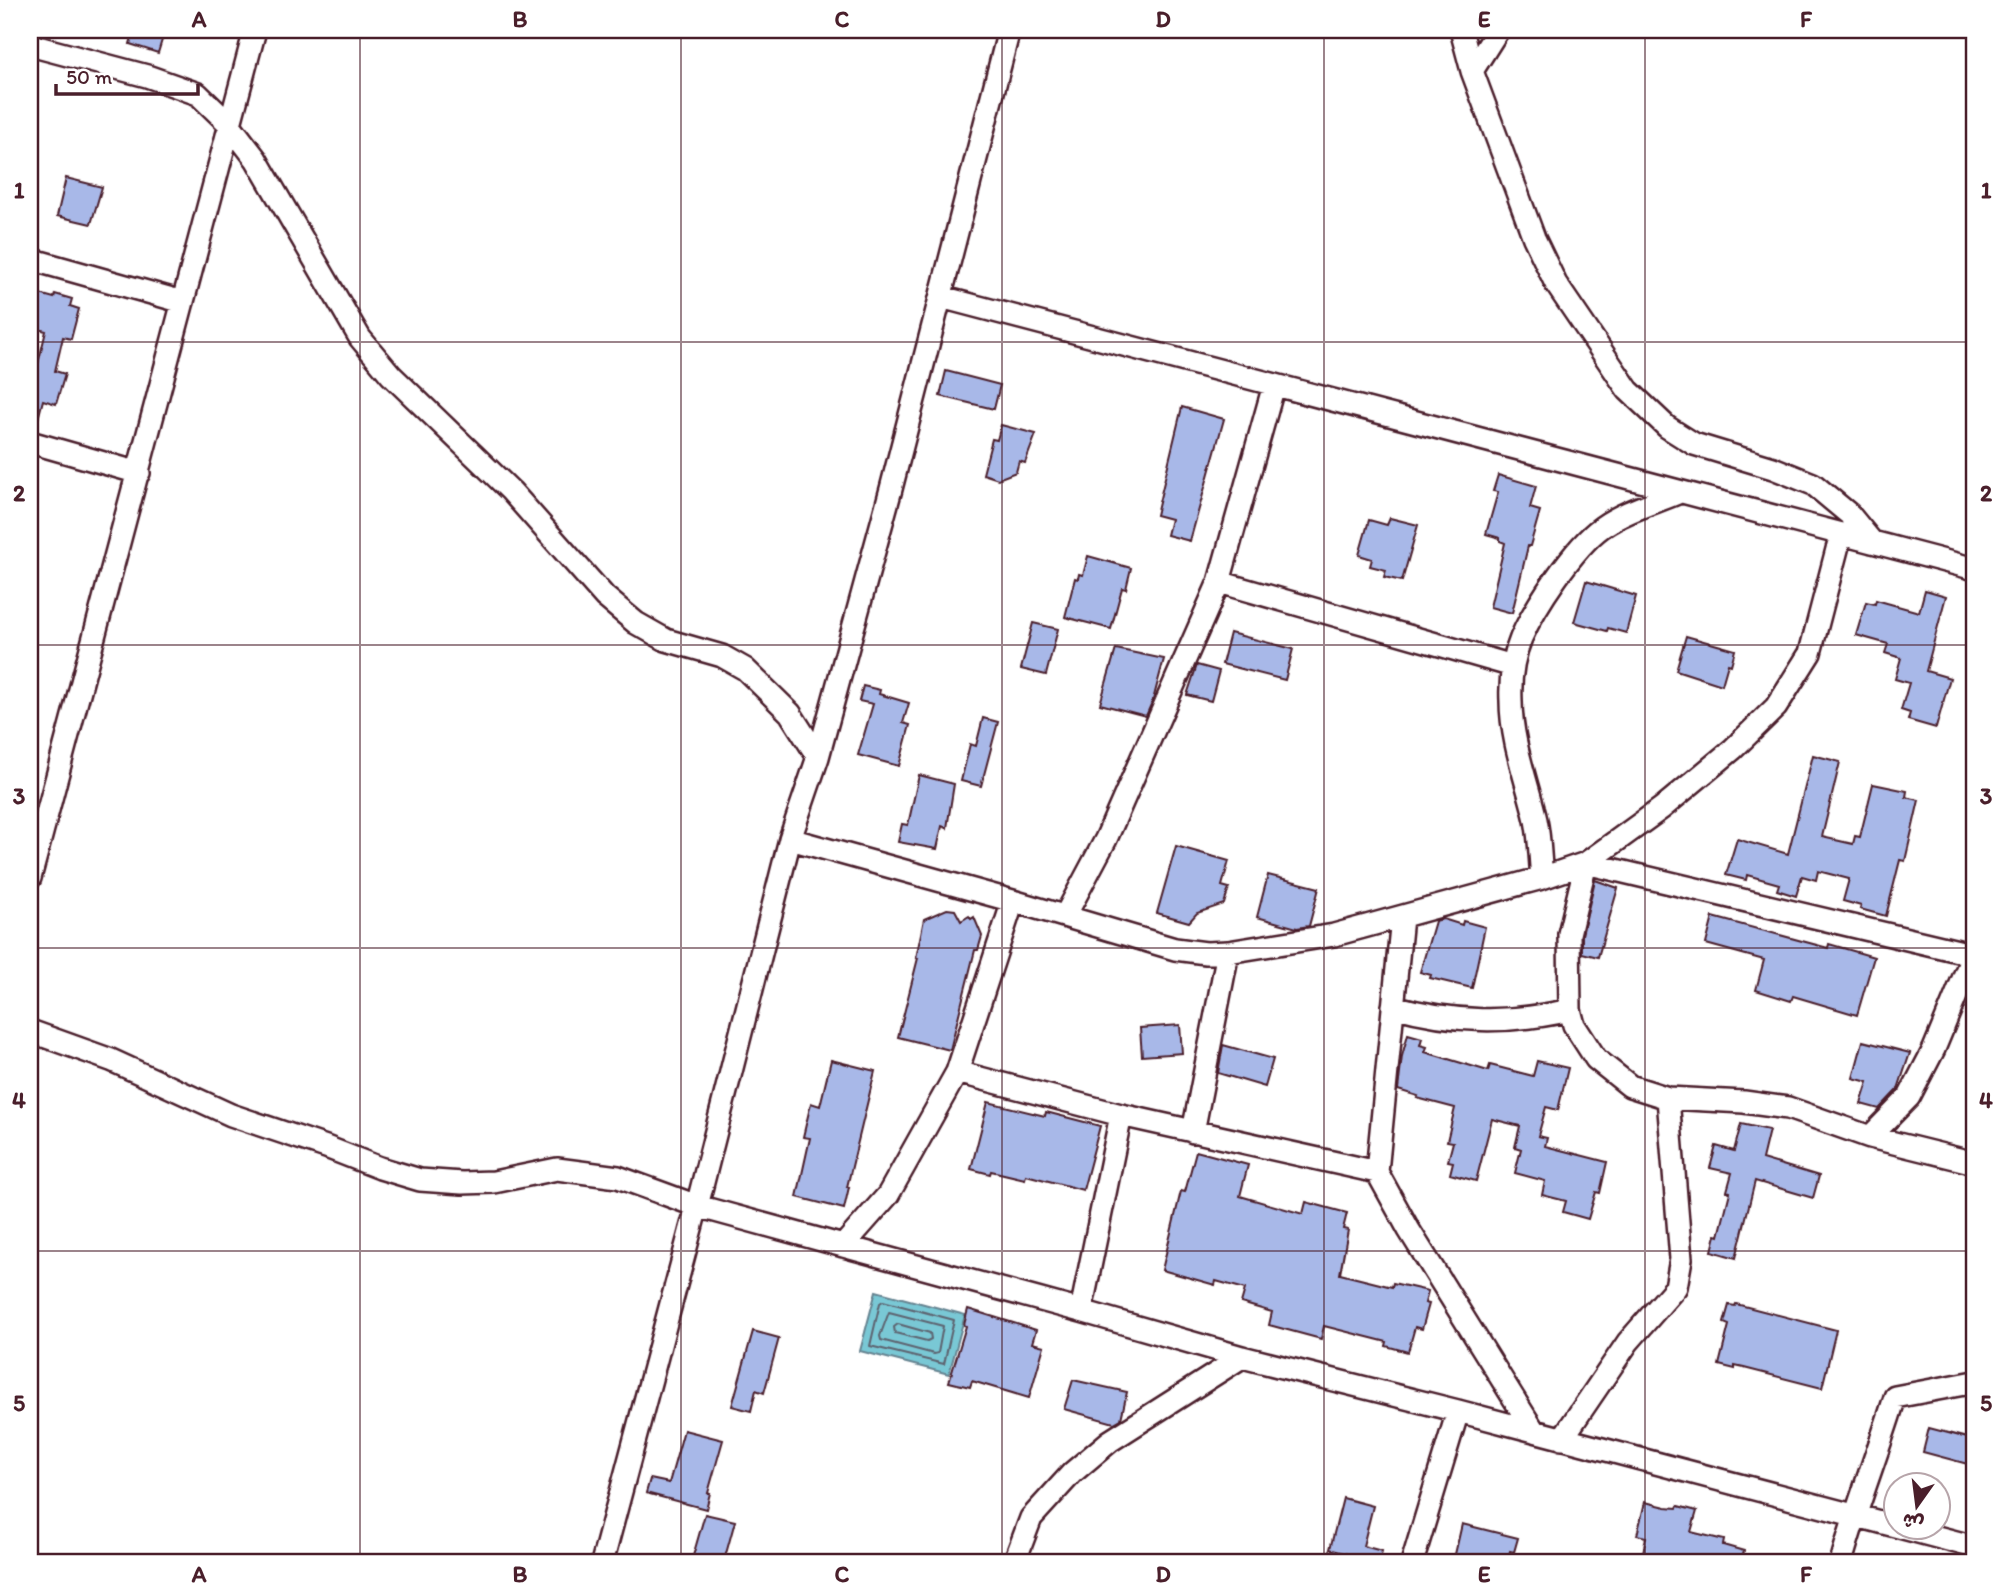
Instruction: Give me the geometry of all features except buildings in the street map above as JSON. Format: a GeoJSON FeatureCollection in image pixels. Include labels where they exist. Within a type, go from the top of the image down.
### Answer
{"type":"FeatureCollection","features":[{"type":"Feature","properties":{"kind":"street"},"geometry":{"type":"LineString","coordinates":[[30,878],[36,837],[139,473],[255,30]]}},
{"type":"Feature","properties":{"kind":"street"},"geometry":{"type":"LineString","coordinates":[[602,1563],[697,1206],[790,839],[818,757],[1009,30]]}},
{"type":"Feature","properties":{"kind":"street"},"geometry":{"type":"LineString","coordinates":[[1461,30],[1472,71],[1534,238],[1556,284],[1628,390],[1667,427],[1694,444],[1773,468],[1813,484],[1849,514],[1872,542]]}},
{"type":"Feature","properties":{"kind":"street"},"geometry":{"type":"LineString","coordinates":[[1472,71],[1498,30]]}},
{"type":"Feature","properties":{"kind":"street"},"geometry":{"type":"LineString","coordinates":[[30,45],[177,85],[198,94],[230,125],[268,179],[360,338],[391,375],[511,491],[605,597],[636,623],[666,640],[722,656],[745,669],[790,713],[818,757]]}},
{"type":"Feature","properties":{"kind":"street"},"geometry":{"type":"LineString","coordinates":[[30,259],[183,302]]}},
{"type":"Feature","properties":{"kind":"street"},"geometry":{"type":"LineString","coordinates":[[941,297],[1975,569]]}},
{"type":"Feature","properties":{"kind":"street"},"geometry":{"type":"LineString","coordinates":[[1065,916],[1106,839],[1219,582],[1275,385]]}},
{"type":"Feature","properties":{"kind":"street"},"geometry":{"type":"LineString","coordinates":[[30,442],[139,473]]}},
{"type":"Feature","properties":{"kind":"street"},"geometry":{"type":"LineString","coordinates":[[1542,878],[1536,823],[1515,738],[1511,701],[1513,666],[1521,639],[1541,601],[1572,559],[1601,528],[1679,492]]}},
{"type":"Feature","properties":{"kind":"street"},"geometry":{"type":"LineString","coordinates":[[790,839],[1175,949],[1228,952],[1334,935],[1542,878],[1586,863],[1662,808],[1733,749],[1776,707],[1810,653],[1841,534]]}},
{"type":"Feature","properties":{"kind":"street"},"geometry":{"type":"LineString","coordinates":[[1219,582],[1513,666]]}},
{"type":"Feature","properties":{"kind":"street"},"geometry":{"type":"LineString","coordinates":[[1586,863],[1975,953],[1934,1049],[1909,1097],[1870,1137]]}},
{"type":"Feature","properties":{"kind":"street"},"geometry":{"type":"LineString","coordinates":[[1586,863],[1569,934],[1570,1010],[1574,1025],[1596,1059],[1630,1086],[1668,1098],[1744,1102],[1788,1108],[1870,1137],[1975,1163]]}},
{"type":"Feature","properties":{"kind":"street"},"geometry":{"type":"LineString","coordinates":[[843,1246],[888,1195],[957,1072],[1013,901]]}},
{"type":"Feature","properties":{"kind":"street"},"geometry":{"type":"LineString","coordinates":[[1402,916],[1377,1172],[1409,1230],[1534,1431]]}},
{"type":"Feature","properties":{"kind":"street"},"geometry":{"type":"LineString","coordinates":[[1193,1132],[1228,952]]}},
{"type":"Feature","properties":{"kind":"street"},"geometry":{"type":"LineString","coordinates":[[1393,1006],[1451,1019],[1481,1021],[1511,1020],[1570,1010]]}},
{"type":"Feature","properties":{"kind":"street"},"geometry":{"type":"LineString","coordinates":[[30,1031],[111,1060],[232,1115],[420,1180],[494,1182],[557,1169],[618,1177],[697,1206],[1242,1357],[1975,1547]]}},
{"type":"Feature","properties":{"kind":"street"},"geometry":{"type":"LineString","coordinates":[[957,1072],[1121,1115],[1377,1172]]}},
{"type":"Feature","properties":{"kind":"street"},"geometry":{"type":"LineString","coordinates":[[1562,1439],[1629,1342],[1676,1287],[1681,1259],[1668,1098]]}},
{"type":"Feature","properties":{"kind":"street"},"geometry":{"type":"LineString","coordinates":[[1080,1311],[1121,1115]]}},
{"type":"Feature","properties":{"kind":"street"},"geometry":{"type":"LineString","coordinates":[[1014,1563],[1031,1518],[1072,1473],[1110,1441],[1242,1357]]}},
{"type":"Feature","properties":{"kind":"street"},"geometry":{"type":"LineString","coordinates":[[1841,1563],[1853,1516],[1872,1471],[1895,1397],[1975,1382]]}},
{"type":"Feature","properties":{"kind":"street"},"geometry":{"type":"LineString","coordinates":[[1412,1563],[1458,1411]]}},
{"type":"Feature","properties":{"kind":"water"},"geometry":{"type":"Polygon","coordinates":[[[876,1291],[965,1315],[949,1374],[860,1351],[876,1291]]]}}]}
